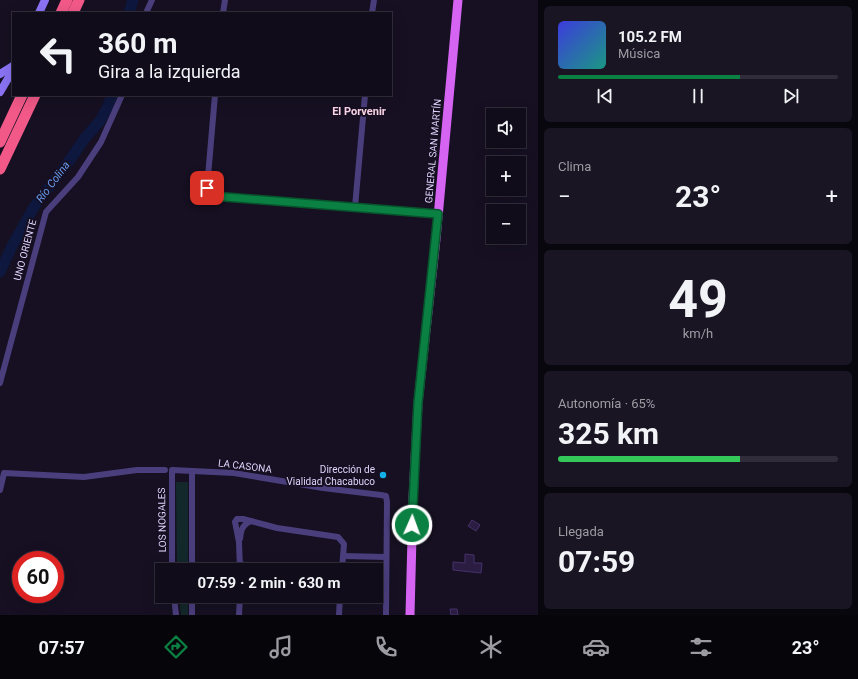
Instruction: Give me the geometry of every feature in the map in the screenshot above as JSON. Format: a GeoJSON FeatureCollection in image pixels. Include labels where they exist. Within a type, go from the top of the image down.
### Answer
{"type":"FeatureCollection","features":[{"type":"Feature","properties":{"kind":"highway"},"geometry":{"type":"LineString","coordinates":[[61,12],[67,0]]}},
{"type":"Feature","properties":{"kind":"highway"},"geometry":{"type":"LineString","coordinates":[[73,12],[79,0]]}},
{"type":"Feature","properties":{"kind":"highway"},"geometry":{"type":"LineString","coordinates":[[0,142],[22,96]]}},
{"type":"Feature","properties":{"kind":"highway"},"geometry":{"type":"LineString","coordinates":[[0,169],[35,96]]}},
{"type":"Feature","properties":{"kind":"main road","name":"GENERAL SAN MARTÍN"},"geometry":{"type":"LineString","coordinates":[[410,615],[412,498],[417,426],[458,0]]}},
{"type":"Feature","properties":{"kind":"street"},"geometry":{"type":"LineString","coordinates":[[39,12],[45,0]]}},
{"type":"Feature","properties":{"kind":"street"},"geometry":{"type":"LineString","coordinates":[[146,12],[152,0]]}},
{"type":"Feature","properties":{"kind":"street"},"geometry":{"type":"LineString","coordinates":[[223,12],[224,0]]}},
{"type":"Feature","properties":{"kind":"street"},"geometry":{"type":"LineString","coordinates":[[372,12],[374,0]]}},
{"type":"Feature","properties":{"kind":"street"},"geometry":{"type":"LineString","coordinates":[[0,74],[12,67]]}},
{"type":"Feature","properties":{"kind":"street"},"geometry":{"type":"LineString","coordinates":[[0,93],[12,72]]}},
{"type":"Feature","properties":{"kind":"street"},"geometry":{"type":"LineString","coordinates":[[0,88],[0,93]]}},
{"type":"Feature","properties":{"kind":"street","name":"UNO ORIENTE"},"geometry":{"type":"LineString","coordinates":[[0,383],[46,212],[78,177],[101,142],[122,96]]}},
{"type":"Feature","properties":{"kind":"street"},"geometry":{"type":"LineString","coordinates":[[215,96],[207,188],[210,195],[438,214]]}},
{"type":"Feature","properties":{"kind":"street"},"geometry":{"type":"LineString","coordinates":[[355,208],[365,96]]}},
{"type":"Feature","properties":{"kind":"street"},"geometry":{"type":"LineString","coordinates":[[0,490],[4,473],[79,477],[98,476],[137,470],[165,470]]}},
{"type":"Feature","properties":{"kind":"street","name":"LA CASONA"},"geometry":{"type":"LineString","coordinates":[[172,470],[234,473],[323,488],[386,496],[386,557]]}},
{"type":"Feature","properties":{"kind":"street","name":"LOS NOGALES"},"geometry":{"type":"LineString","coordinates":[[172,470],[172,563]]}},
{"type":"Feature","properties":{"kind":"street"},"geometry":{"type":"LineString","coordinates":[[192,471],[192,563]]}},
{"type":"Feature","properties":{"kind":"street"},"geometry":{"type":"LineString","coordinates":[[240,563],[239,542],[236,528],[237,519],[283,529],[338,537],[344,544],[342,563]]}},
{"type":"Feature","properties":{"kind":"street"},"geometry":{"type":"LineString","coordinates":[[239,542],[242,527],[250,521]]}},
{"type":"Feature","properties":{"kind":"street"},"geometry":{"type":"LineString","coordinates":[[343,556],[386,557],[386,615]]}},
{"type":"Feature","properties":{"kind":"street"},"geometry":{"type":"LineString","coordinates":[[175,603],[176,615]]}},
{"type":"Feature","properties":{"kind":"street"},"geometry":{"type":"LineString","coordinates":[[192,603],[192,615]]}},
{"type":"Feature","properties":{"kind":"street"},"geometry":{"type":"LineString","coordinates":[[239,615],[240,603]]}},
{"type":"Feature","properties":{"kind":"street"},"geometry":{"type":"LineString","coordinates":[[339,603],[339,615]]}},
{"type":"Feature","properties":{"kind":"green space"},"geometry":{"type":"Polygon","coordinates":[[[176,482],[188,482],[188,563],[177,563],[176,482]]]}},
{"type":"Feature","properties":{"kind":"green space"},"geometry":{"type":"Polygon","coordinates":[[[180,603],[188,603],[188,615],[181,615],[180,603]]]}},
{"type":"Feature","properties":{"kind":"building"},"geometry":{"type":"Polygon","coordinates":[[[472,520],[480,525],[476,531],[468,526],[472,520]]]}},
{"type":"Feature","properties":{"kind":"building"},"geometry":{"type":"Polygon","coordinates":[[[465,554],[474,555],[474,563],[482,563],[481,573],[453,570],[453,562],[465,563],[465,554]]]}},
{"type":"Feature","properties":{"kind":"building"},"geometry":{"type":"Polygon","coordinates":[[[450,609],[457,609],[458,615],[451,615],[450,609]]]}},
{"type":"Feature","properties":{"kind":"waterway","name":"Río Colina"},"geometry":{"type":"LineString","coordinates":[[129,12],[133,0]]}},
{"type":"Feature","properties":{"kind":"waterway","name":"Río Colina"},"geometry":{"type":"LineString","coordinates":[[0,272],[11,248],[34,207],[85,138],[100,121],[112,96]]}},
{"type":"Feature","properties":{"kind":"place","name":"Dirección de Vialidad Chacabuco"},"geometry":{"type":"Point","coordinates":[383,475]}},
{"type":"Feature","properties":{"kind":"district","name":"El Porvenir"},"geometry":{"type":"Point","coordinates":[359,111]}},
{"type":"Feature","properties":{"kind":"route"},"geometry":{"type":"LineString","coordinates":[[207,188],[208,194],[212,196],[438,214],[418,403],[412,525]]}}]}
